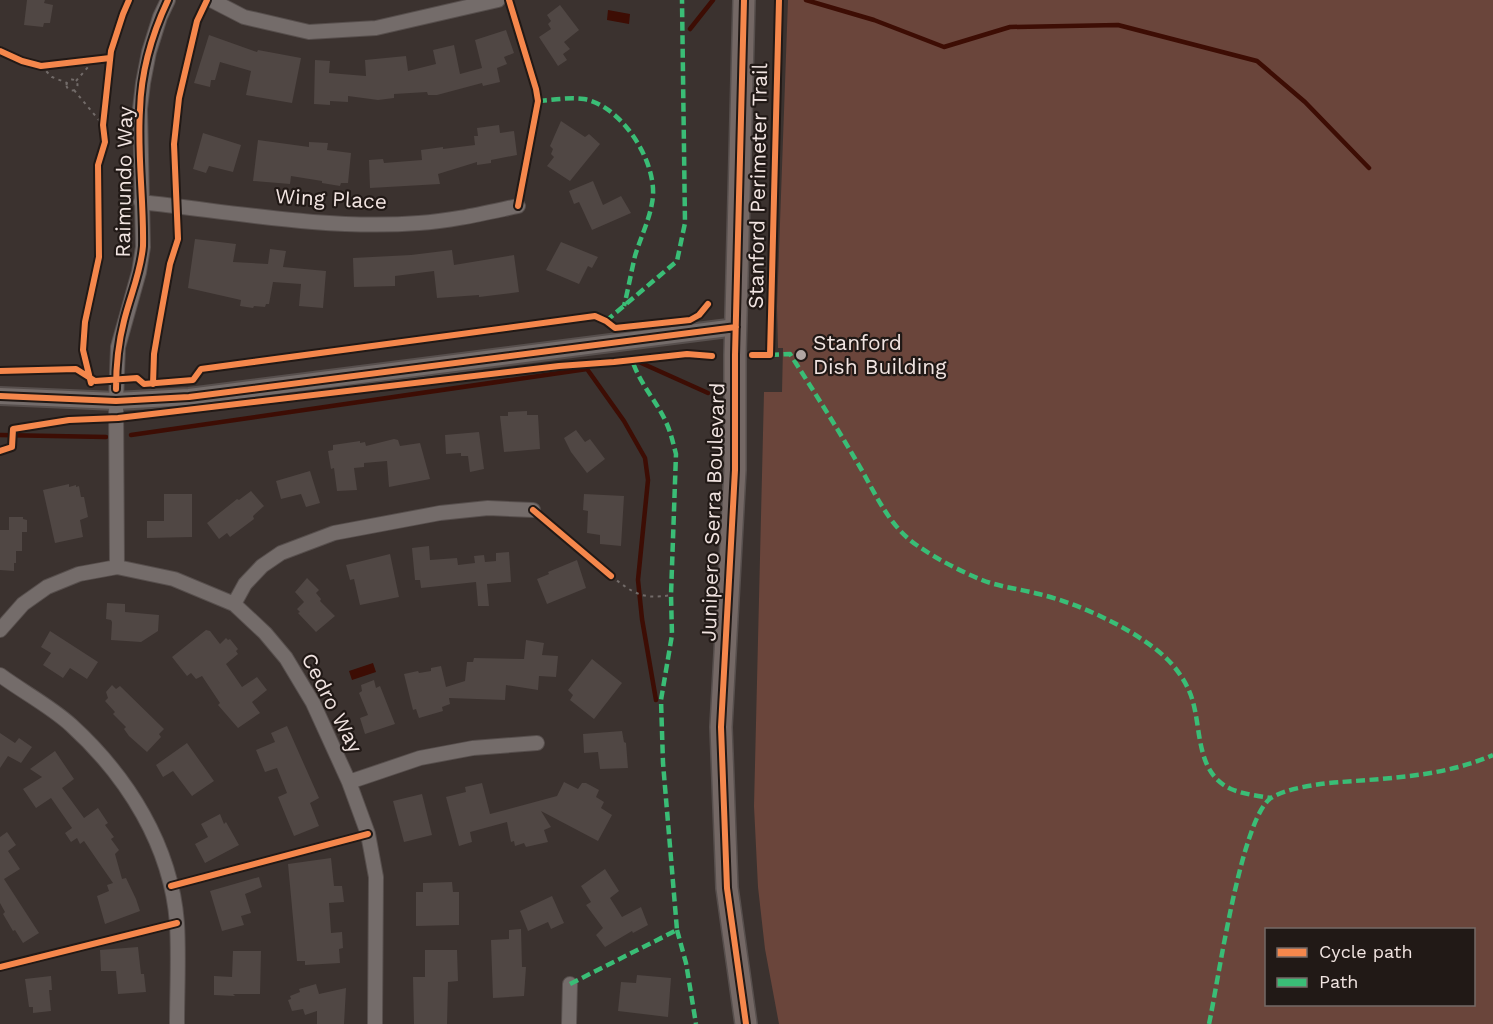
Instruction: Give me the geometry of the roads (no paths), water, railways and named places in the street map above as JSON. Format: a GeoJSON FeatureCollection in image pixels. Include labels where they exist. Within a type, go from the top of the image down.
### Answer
{"type":"FeatureCollection","features":[{"type":"Feature","properties":{"kind":"main road","name":"Junipero Serra Boulevard"},"geometry":{"type":"LineString","coordinates":[[744,0],[735,470],[721,727],[727,888],[746,1024]]}},
{"type":"Feature","properties":{"kind":"street","name":"Raimundo Way"},"geometry":{"type":"LineString","coordinates":[[117,567],[118,347],[139,272],[142,247],[140,109],[143,83],[149,52],[168,0]]}},
{"type":"Feature","properties":{"kind":"street"},"geometry":{"type":"LineString","coordinates":[[211,0],[244,17],[309,32],[376,28],[498,0]]}},
{"type":"Feature","properties":{"kind":"street","name":"Wing Place"},"geometry":{"type":"LineString","coordinates":[[141,202],[307,222],[363,224],[419,223],[471,216],[518,206]]}},
{"type":"Feature","properties":{"kind":"street"},"geometry":{"type":"LineString","coordinates":[[0,396],[116,401],[189,397],[736,327]]}},
{"type":"Feature","properties":{"kind":"street"},"geometry":{"type":"LineString","coordinates":[[234,604],[245,584],[262,566],[281,553],[334,533],[440,513],[489,508],[533,510]]}},
{"type":"Feature","properties":{"kind":"street","name":"Cedro Way"},"geometry":{"type":"LineString","coordinates":[[0,630],[23,604],[47,587],[79,574],[117,567],[174,579],[234,604],[265,633],[286,658],[313,703],[349,782],[368,834],[376,877],[375,1024]]}},
{"type":"Feature","properties":{"kind":"street"},"geometry":{"type":"LineString","coordinates":[[0,675],[70,724],[120,777],[155,835],[171,886],[177,923],[177,1024]]}},
{"type":"Feature","properties":{"kind":"street"},"geometry":{"type":"LineString","coordinates":[[349,782],[420,758],[473,748],[537,743]]}},
{"type":"Feature","properties":{"kind":"street"},"geometry":{"type":"LineString","coordinates":[[569,1024],[570,984]]}},
{"type":"Feature","properties":{"kind":"waterway"},"geometry":{"type":"LineString","coordinates":[[690,29],[713,0]]}},
{"type":"Feature","properties":{"kind":"waterway"},"geometry":{"type":"LineString","coordinates":[[806,0],[874,20],[944,47],[1010,27],[1118,25],[1257,61],[1305,102],[1369,168]]}},
{"type":"Feature","properties":{"kind":"waterway"},"geometry":{"type":"LineString","coordinates":[[639,362],[708,393]]}},
{"type":"Feature","properties":{"kind":"waterway"},"geometry":{"type":"LineString","coordinates":[[131,435],[587,369],[624,421],[645,458],[648,480],[638,580],[642,619],[656,700]]}},
{"type":"Feature","properties":{"kind":"waterway"},"geometry":{"type":"LineString","coordinates":[[0,435],[106,437]]}},
{"type":"Feature","properties":{"kind":"place","name":"Stanford Dish Building"},"geometry":{"type":"Point","coordinates":[801,355]}}]}
